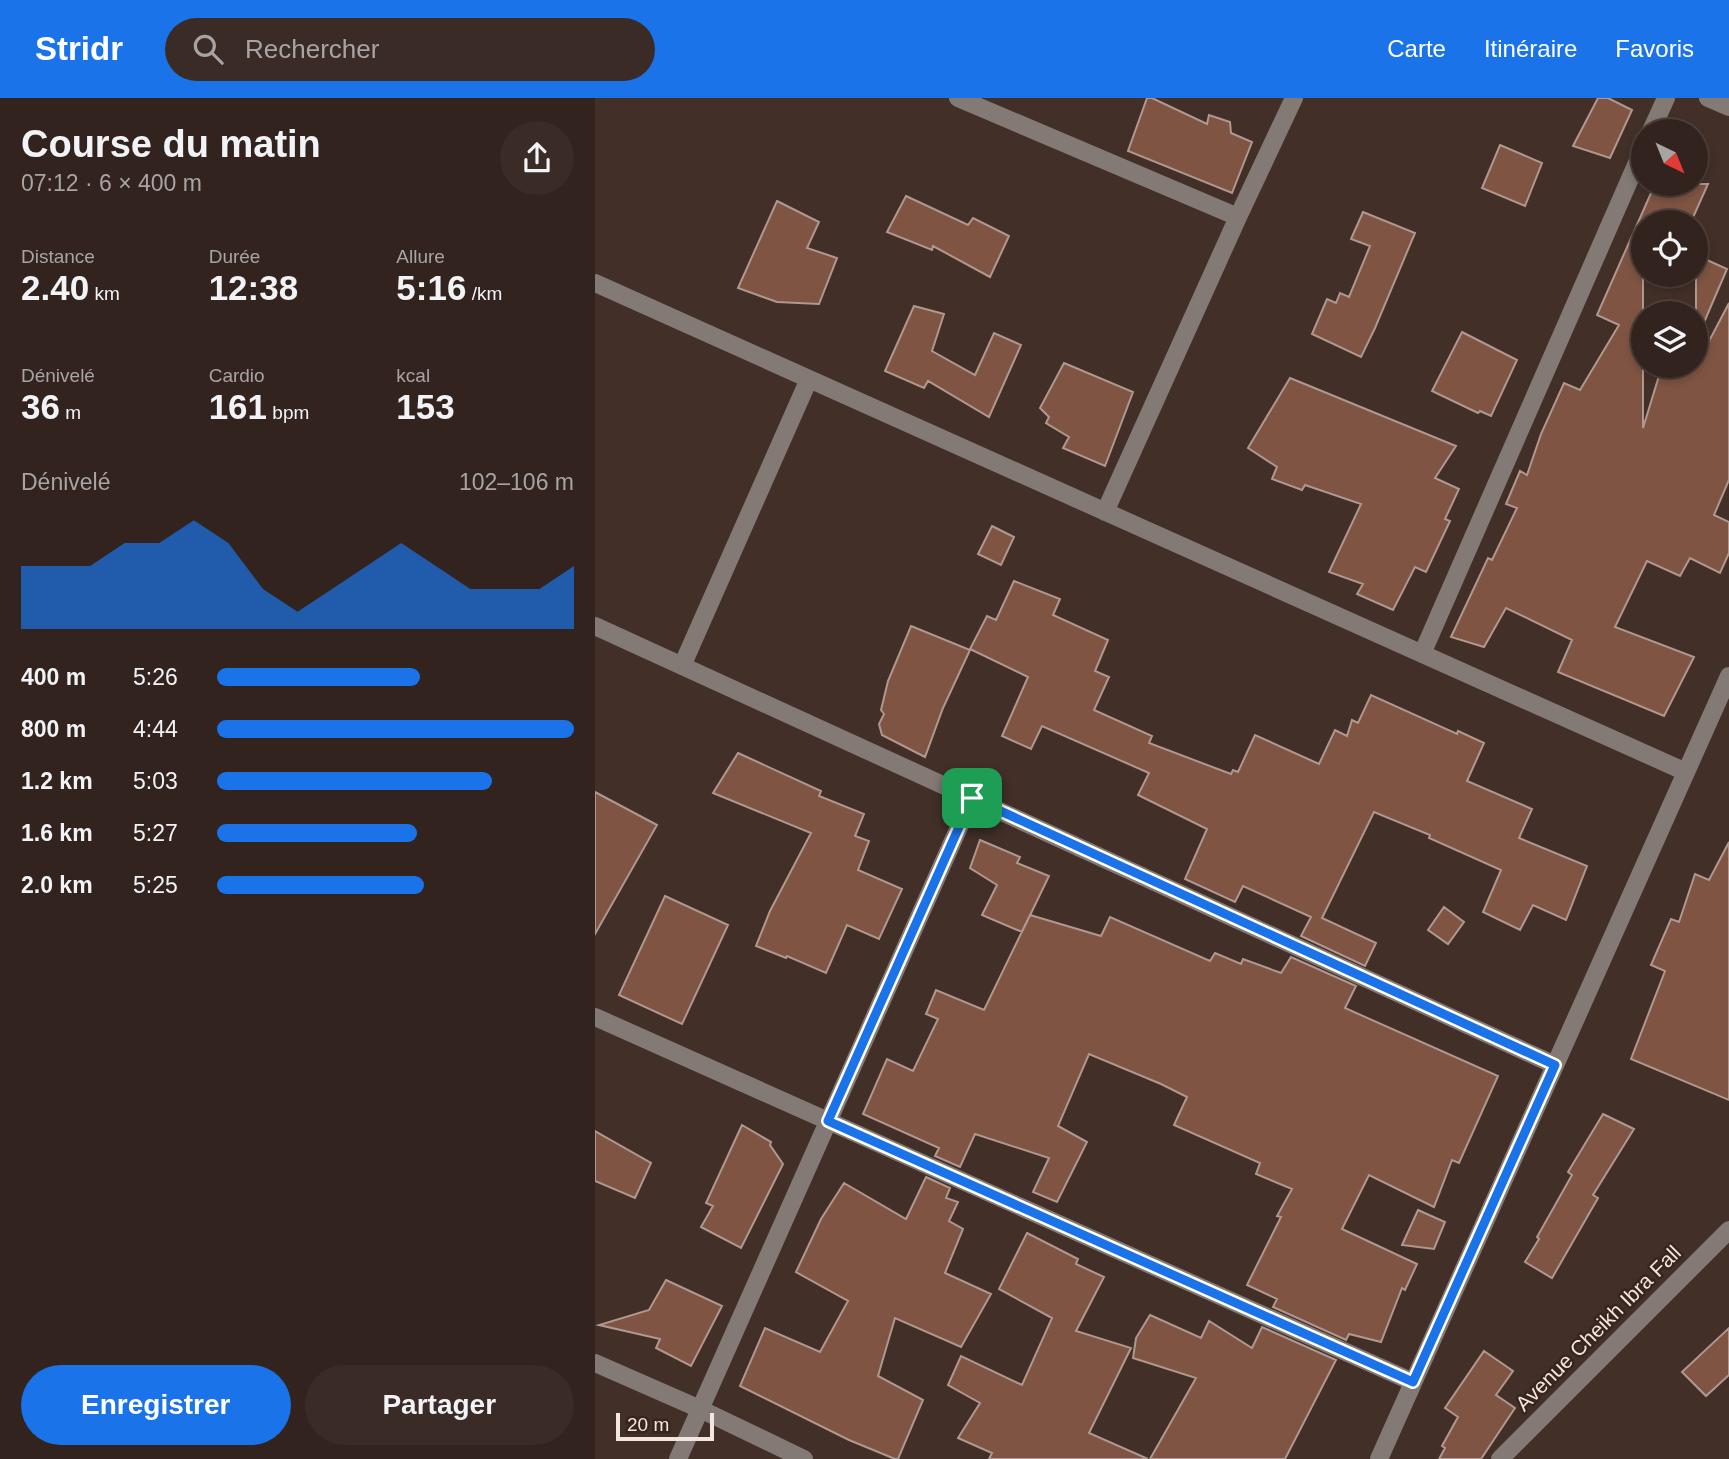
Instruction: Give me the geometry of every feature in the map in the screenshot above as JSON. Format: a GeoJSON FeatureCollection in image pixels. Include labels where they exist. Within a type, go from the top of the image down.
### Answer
{"type":"FeatureCollection","features":[{"type":"Feature","properties":{"kind":"street"},"geometry":{"type":"LineString","coordinates":[[958,98],[1238,217]]}},
{"type":"Feature","properties":{"kind":"street"},"geometry":{"type":"LineString","coordinates":[[1105,512],[1294,98]]}},
{"type":"Feature","properties":{"kind":"street"},"geometry":{"type":"LineString","coordinates":[[1656,119],[1665,98]]}},
{"type":"Feature","properties":{"kind":"street"},"geometry":{"type":"LineString","coordinates":[[1708,98],[1729,107]]}},
{"type":"Feature","properties":{"kind":"street"},"geometry":{"type":"LineString","coordinates":[[1422,654],[1631,176]]}},
{"type":"Feature","properties":{"kind":"street"},"geometry":{"type":"LineString","coordinates":[[595,283],[1686,772]]}},
{"type":"Feature","properties":{"kind":"street"},"geometry":{"type":"LineString","coordinates":[[682,666],[809,380]]}},
{"type":"Feature","properties":{"kind":"street"},"geometry":{"type":"LineString","coordinates":[[595,626],[1555,1065]]}},
{"type":"Feature","properties":{"kind":"street"},"geometry":{"type":"LineString","coordinates":[[1379,1459],[1729,676]]}},
{"type":"Feature","properties":{"kind":"street"},"geometry":{"type":"LineString","coordinates":[[678,1459],[972,798]]}},
{"type":"Feature","properties":{"kind":"street"},"geometry":{"type":"LineString","coordinates":[[595,1017],[1413,1382]]}},
{"type":"Feature","properties":{"kind":"street","name":"Avenue Cheikh Ibra Fall"},"geometry":{"type":"LineString","coordinates":[[1500,1459],[1729,1230]]}},
{"type":"Feature","properties":{"kind":"street"},"geometry":{"type":"LineString","coordinates":[[595,1363],[804,1459]]}},
{"type":"Feature","properties":{"kind":"building"},"geometry":{"type":"Polygon","coordinates":[[[1147,98],[1207,124],[1209,115],[1230,122],[1231,133],[1252,142],[1232,193],[1128,151],[1147,98]]]}},
{"type":"Feature","properties":{"kind":"building"},"geometry":{"type":"Polygon","coordinates":[[[1598,98],[1608,98],[1632,110],[1610,158],[1573,146],[1598,98]]]}},
{"type":"Feature","properties":{"kind":"building"},"geometry":{"type":"Polygon","coordinates":[[[1500,145],[1542,163],[1525,206],[1482,188],[1500,145]]]}},
{"type":"Feature","properties":{"kind":"building"},"geometry":{"type":"Polygon","coordinates":[[[906,196],[968,225],[973,218],[1009,236],[990,277],[933,246],[932,250],[887,232],[906,196]]]}},
{"type":"Feature","properties":{"kind":"building"},"geometry":{"type":"Polygon","coordinates":[[[1650,196],[1703,196],[1696,210],[1643,210],[1650,196]]]}},
{"type":"Feature","properties":{"kind":"building"},"geometry":{"type":"Polygon","coordinates":[[[777,201],[819,222],[807,248],[837,258],[819,304],[777,302],[738,288],[777,201]]]}},
{"type":"Feature","properties":{"kind":"building"},"geometry":{"type":"Polygon","coordinates":[[[1363,212],[1415,233],[1361,357],[1312,334],[1327,299],[1336,303],[1340,293],[1349,297],[1370,246],[1351,239],[1363,212]]]}},
{"type":"Feature","properties":{"kind":"building"},"geometry":{"type":"Polygon","coordinates":[[[1631,238],[1631,287],[1643,287],[1643,301],[1631,301],[1631,378],[1643,378],[1643,428],[1658,378],[1708,378],[1708,343],[1729,303],[1729,480],[1714,515],[1729,522],[1729,553],[1720,573],[1690,558],[1680,576],[1647,561],[1615,627],[1694,657],[1664,716],[1558,672],[1572,640],[1506,608],[1484,647],[1451,637],[1488,558],[1492,560],[1517,508],[1506,504],[1520,471],[1527,475],[1541,434],[1564,383],[1580,390],[1619,325],[1597,315],[1631,238]]]}},
{"type":"Feature","properties":{"kind":"building"},"geometry":{"type":"Polygon","coordinates":[[[1708,260],[1727,269],[1708,313],[1708,301],[1696,301],[1696,287],[1708,287],[1708,260]]]}},
{"type":"Feature","properties":{"kind":"building"},"geometry":{"type":"Polygon","coordinates":[[[914,306],[944,314],[932,351],[975,375],[994,333],[1021,345],[989,417],[928,381],[924,388],[885,371],[914,306]]]}},
{"type":"Feature","properties":{"kind":"building"},"geometry":{"type":"Polygon","coordinates":[[[1462,332],[1517,360],[1491,416],[1480,411],[1478,413],[1432,391],[1462,332]]]}},
{"type":"Feature","properties":{"kind":"building"},"geometry":{"type":"Polygon","coordinates":[[[1064,363],[1133,392],[1105,466],[1063,448],[1069,437],[1046,423],[1049,417],[1040,408],[1064,363]]]}},
{"type":"Feature","properties":{"kind":"building"},"geometry":{"type":"Polygon","coordinates":[[[1290,378],[1456,446],[1435,478],[1459,489],[1445,519],[1450,521],[1426,572],[1415,567],[1393,610],[1357,594],[1363,584],[1329,572],[1361,504],[1305,485],[1302,490],[1272,479],[1277,467],[1248,448],[1290,378]]]}},
{"type":"Feature","properties":{"kind":"building"},"geometry":{"type":"Polygon","coordinates":[[[992,526],[1014,537],[1001,565],[978,554],[992,526]]]}},
{"type":"Feature","properties":{"kind":"building"},"geometry":{"type":"Polygon","coordinates":[[[1014,581],[1060,599],[1053,615],[1108,640],[1095,671],[1109,677],[1094,710],[1152,736],[1149,743],[1231,774],[1233,770],[1238,772],[1255,735],[1319,764],[1335,730],[1347,736],[1352,720],[1358,723],[1371,695],[1457,734],[1458,731],[1484,743],[1467,781],[1532,809],[1519,838],[1587,866],[1566,920],[1533,905],[1520,930],[1483,912],[1501,870],[1429,838],[1430,835],[1374,812],[1322,918],[1376,943],[1365,966],[1301,936],[1311,917],[1243,886],[1235,902],[1185,879],[1207,829],[1138,795],[1149,773],[1042,726],[1031,749],[1002,736],[1028,677],[970,649],[987,616],[996,620],[1014,581]]]}},
{"type":"Feature","properties":{"kind":"building"},"geometry":{"type":"Polygon","coordinates":[[[911,626],[970,650],[943,708],[925,757],[882,735],[879,724],[884,714],[881,710],[888,681],[911,626]]]}},
{"type":"Feature","properties":{"kind":"building"},"geometry":{"type":"Polygon","coordinates":[[[738,753],[821,791],[819,796],[864,814],[855,836],[869,841],[858,870],[902,889],[879,939],[847,925],[826,973],[756,946],[770,911],[811,833],[713,793],[738,753]]]}},
{"type":"Feature","properties":{"kind":"building"},"geometry":{"type":"Polygon","coordinates":[[[595,792],[657,825],[595,934],[595,792]]]}},
{"type":"Feature","properties":{"kind":"building"},"geometry":{"type":"Polygon","coordinates":[[[980,840],[1020,857],[1017,863],[1049,876],[1022,932],[982,915],[997,885],[970,868],[980,840]]]}},
{"type":"Feature","properties":{"kind":"building"},"geometry":{"type":"Polygon","coordinates":[[[1729,842],[1729,1100],[1631,1059],[1665,971],[1651,965],[1671,919],[1679,922],[1695,874],[1709,880],[1729,842]]]}},
{"type":"Feature","properties":{"kind":"building"},"geometry":{"type":"Polygon","coordinates":[[[665,896],[728,925],[682,1024],[619,995],[665,896]]]}},
{"type":"Feature","properties":{"kind":"building"},"geometry":{"type":"Polygon","coordinates":[[[1444,907],[1464,922],[1448,944],[1428,930],[1444,907]]]}},
{"type":"Feature","properties":{"kind":"building"},"geometry":{"type":"Polygon","coordinates":[[[1030,915],[1101,936],[1110,917],[1210,961],[1215,953],[1241,964],[1243,959],[1281,973],[1291,957],[1356,986],[1345,1008],[1498,1076],[1459,1163],[1452,1160],[1434,1207],[1369,1175],[1342,1229],[1417,1264],[1405,1290],[1402,1288],[1381,1342],[1349,1334],[1346,1340],[1273,1307],[1277,1299],[1247,1285],[1281,1217],[1277,1216],[1292,1189],[1256,1174],[1260,1163],[1174,1125],[1187,1097],[1161,1084],[1089,1054],[1058,1126],[1087,1142],[1057,1202],[1033,1192],[1049,1158],[975,1134],[960,1167],[935,1156],[939,1148],[863,1114],[887,1059],[913,1071],[938,1019],[926,1014],[936,990],[984,1010],[1030,915]]]}},
{"type":"Feature","properties":{"kind":"building"},"geometry":{"type":"Polygon","coordinates":[[[1603,1114],[1634,1129],[1593,1195],[1598,1198],[1552,1278],[1525,1262],[1572,1175],[1568,1172],[1603,1114]]]}},
{"type":"Feature","properties":{"kind":"building"},"geometry":{"type":"Polygon","coordinates":[[[742,1125],[771,1142],[770,1145],[783,1164],[741,1248],[701,1227],[713,1206],[706,1203],[742,1125]]]}},
{"type":"Feature","properties":{"kind":"building"},"geometry":{"type":"Polygon","coordinates":[[[595,1131],[651,1163],[635,1198],[595,1181],[595,1131]]]}},
{"type":"Feature","properties":{"kind":"building"},"geometry":{"type":"Polygon","coordinates":[[[926,1177],[950,1188],[946,1198],[958,1202],[949,1221],[963,1229],[945,1273],[991,1294],[961,1347],[895,1318],[878,1376],[923,1400],[898,1459],[895,1459],[849,1440],[740,1386],[765,1328],[820,1352],[848,1301],[796,1272],[821,1219],[844,1183],[906,1219],[926,1177]]]}},
{"type":"Feature","properties":{"kind":"building"},"geometry":{"type":"Polygon","coordinates":[[[1418,1210],[1445,1222],[1434,1249],[1402,1245],[1418,1210]]]}},
{"type":"Feature","properties":{"kind":"building"},"geometry":{"type":"Polygon","coordinates":[[[1027,1233],[1078,1259],[1076,1264],[1104,1277],[1076,1331],[1131,1348],[1089,1433],[1148,1459],[989,1459],[992,1453],[958,1438],[980,1403],[948,1385],[961,1356],[1022,1385],[1052,1318],[999,1289],[1027,1233]]]}},
{"type":"Feature","properties":{"kind":"building"},"geometry":{"type":"Polygon","coordinates":[[[666,1280],[722,1306],[691,1366],[656,1348],[660,1339],[599,1325],[649,1310],[666,1280]]]}},
{"type":"Feature","properties":{"kind":"building"},"geometry":{"type":"Polygon","coordinates":[[[1150,1315],[1201,1338],[1209,1321],[1252,1348],[1262,1327],[1336,1360],[1285,1459],[1150,1459],[1196,1378],[1133,1358],[1136,1338],[1150,1315]]]}},
{"type":"Feature","properties":{"kind":"building"},"geometry":{"type":"Polygon","coordinates":[[[1729,1328],[1729,1375],[1706,1396],[1682,1372],[1729,1328]]]}},
{"type":"Feature","properties":{"kind":"building"},"geometry":{"type":"Polygon","coordinates":[[[1484,1351],[1513,1371],[1496,1395],[1515,1408],[1481,1459],[1439,1459],[1445,1448],[1442,1446],[1458,1417],[1445,1408],[1484,1351]]]}},
{"type":"Feature","properties":{"kind":"route"},"geometry":{"type":"LineString","coordinates":[[972,798],[1555,1065],[1413,1382],[828,1121],[972,798]]}}]}
